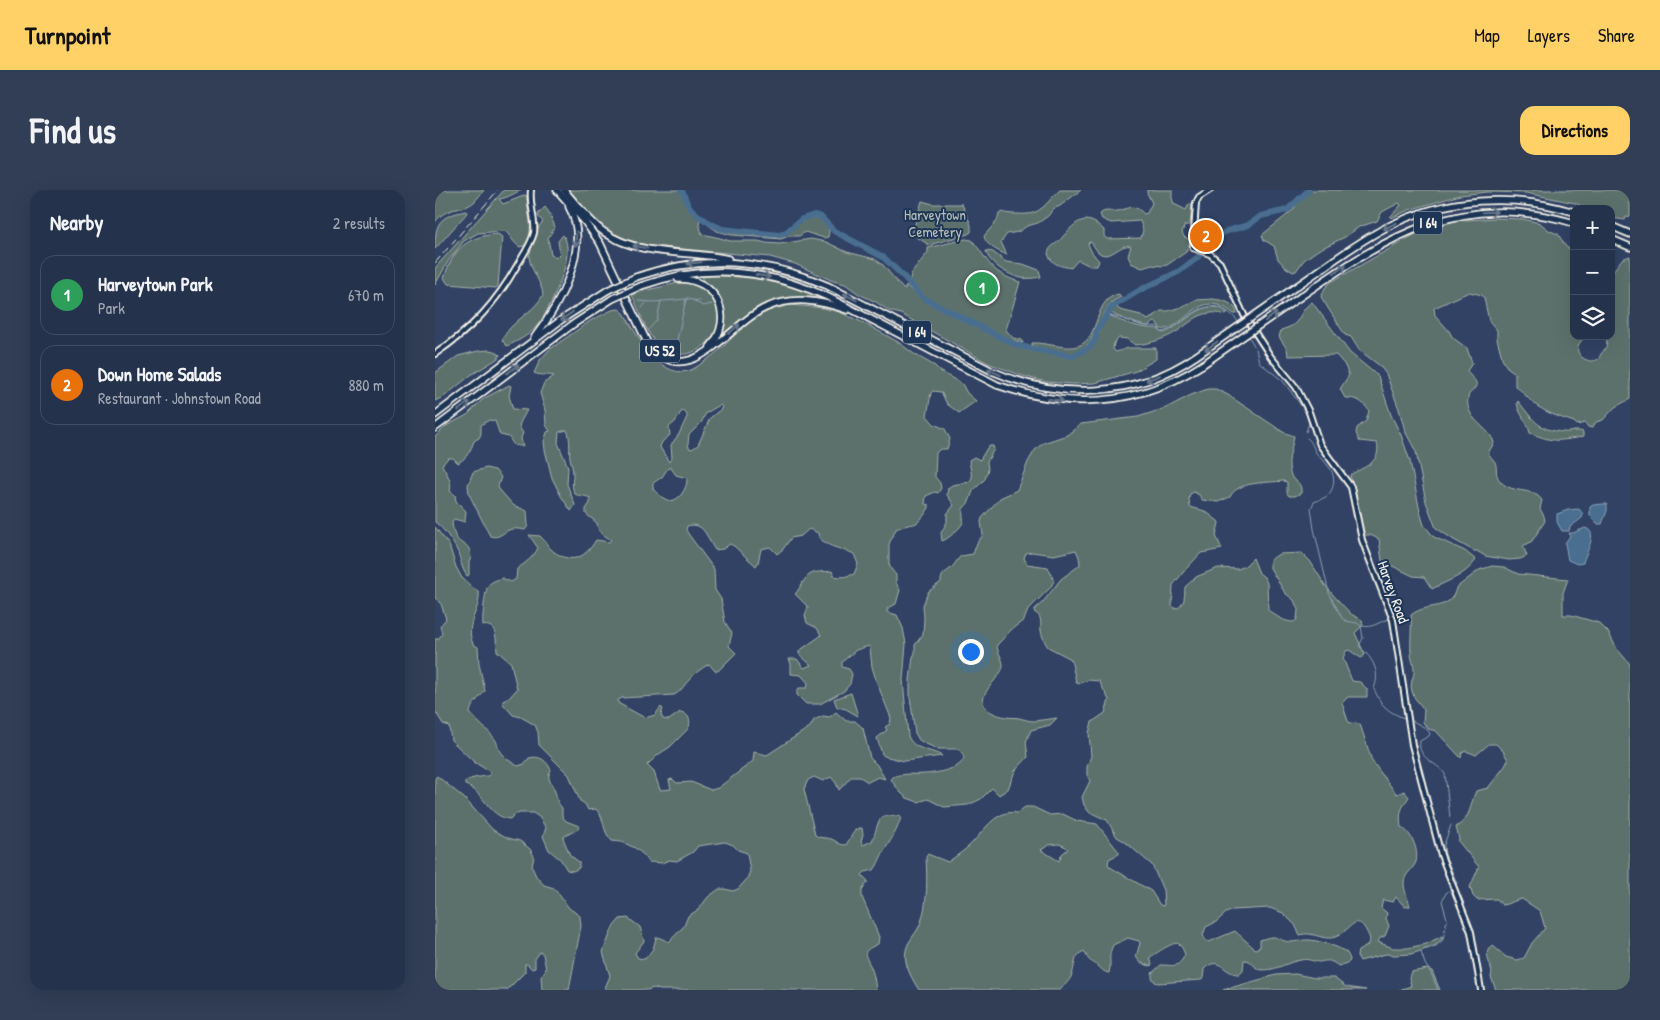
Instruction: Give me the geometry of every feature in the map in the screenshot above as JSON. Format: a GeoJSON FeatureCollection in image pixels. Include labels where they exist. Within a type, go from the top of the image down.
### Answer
{"type":"FeatureCollection","features":[{"type":"Feature","properties":{"kind":"highway","name":"US 52"},"geometry":{"type":"LineString","coordinates":[[562,191],[577,206],[610,256],[652,343],[664,353],[674,357],[685,358],[701,353],[713,343],[719,334],[722,319],[719,303],[709,289],[698,282],[684,279],[662,279]]}},
{"type":"Feature","properties":{"kind":"highway"},"geometry":{"type":"LineString","coordinates":[[562,191],[604,251],[647,342],[659,354],[669,359],[684,361],[701,357],[753,314],[781,302],[803,300],[819,302],[863,315]]}},
{"type":"Feature","properties":{"kind":"highway"},"geometry":{"type":"LineString","coordinates":[[526,346],[557,303],[573,260],[576,241],[575,223],[562,191]]}},
{"type":"Feature","properties":{"kind":"highway","name":"I 64"},"geometry":{"type":"LineString","coordinates":[[435,415],[571,313],[608,290],[636,277],[664,268],[691,263],[740,262],[777,268],[815,280],[992,371],[1041,387],[1081,391],[1120,388],[1163,374],[1196,356],[1356,246],[1387,227],[1405,219],[1440,207],[1472,201],[1506,200],[1542,204],[1570,211]]}},
{"type":"Feature","properties":{"kind":"highway"},"geometry":{"type":"LineString","coordinates":[[577,206],[604,232],[631,246],[717,257],[740,262]]}},
{"type":"Feature","properties":{"kind":"highway","name":"I 64"},"geometry":{"type":"LineString","coordinates":[[435,428],[581,318],[612,299],[662,279],[689,274],[741,272],[767,276],[805,287],[997,385],[1055,400],[1095,401],[1134,395],[1171,382],[1202,365],[1360,256],[1411,229],[1445,218],[1474,212],[1507,211],[1540,215],[1570,222]]}},
{"type":"Feature","properties":{"kind":"highway"},"geometry":{"type":"LineString","coordinates":[[1615,228],[1630,234]]}},
{"type":"Feature","properties":{"kind":"highway"},"geometry":{"type":"LineString","coordinates":[[1615,241],[1630,247]]}},
{"type":"Feature","properties":{"kind":"street"},"geometry":{"type":"LineString","coordinates":[[435,354],[458,338],[478,320],[495,300],[514,272],[534,233],[535,227],[530,198],[531,190]]}},
{"type":"Feature","properties":{"kind":"street","name":"Harvey Road"},"geometry":{"type":"LineString","coordinates":[[1210,190],[1199,197],[1196,203],[1193,248],[1207,253],[1217,260],[1224,270],[1245,317],[1271,357],[1290,379],[1305,402],[1323,450],[1350,484],[1362,540],[1393,620],[1407,719],[1418,770],[1441,855],[1471,932],[1481,990]]}},
{"type":"Feature","properties":{"kind":"green space"},"geometry":{"type":"Polygon","coordinates":[[[435,190],[484,190],[474,202],[445,213],[435,222],[435,190]]]}},
{"type":"Feature","properties":{"kind":"green space"},"geometry":{"type":"Polygon","coordinates":[[[504,190],[522,190],[499,199],[503,204],[526,195],[530,232],[526,245],[520,247],[505,231],[478,233],[464,241],[449,260],[435,285],[435,268],[504,190]]]}},
{"type":"Feature","properties":{"kind":"green space"},"geometry":{"type":"Polygon","coordinates":[[[569,190],[679,190],[689,209],[701,218],[699,223],[702,234],[730,241],[758,241],[780,244],[811,239],[826,242],[847,252],[875,259],[883,265],[903,289],[905,289],[906,285],[926,302],[1004,341],[1024,349],[1065,357],[1077,356],[1093,346],[1102,322],[1109,315],[1145,328],[1156,328],[1163,333],[1203,309],[1211,307],[1220,308],[1228,313],[1226,315],[1213,313],[1201,315],[1172,335],[1151,342],[1135,345],[1127,339],[1119,338],[1114,343],[1113,349],[1116,352],[1128,348],[1156,348],[1156,359],[1136,371],[1095,383],[1046,382],[988,363],[901,314],[889,311],[845,284],[833,281],[795,264],[770,257],[651,246],[628,240],[608,231],[598,223],[569,190]]]}},
{"type":"Feature","properties":{"kind":"green space"},"geometry":{"type":"Polygon","coordinates":[[[1060,190],[1081,190],[1053,209],[1048,216],[1038,223],[1027,226],[1018,232],[1007,234],[1001,242],[1007,255],[987,243],[984,236],[997,221],[999,214],[1002,212],[1026,214],[1038,211],[1060,190]]]}},
{"type":"Feature","properties":{"kind":"green space"},"geometry":{"type":"Polygon","coordinates":[[[1147,190],[1172,190],[1174,204],[1186,210],[1189,204],[1192,204],[1190,225],[1185,225],[1182,232],[1184,237],[1189,239],[1190,242],[1186,252],[1167,265],[1152,265],[1142,268],[1131,263],[1128,256],[1131,246],[1123,247],[1105,255],[1098,252],[1091,242],[1088,243],[1091,251],[1099,261],[1097,266],[1090,266],[1078,260],[1071,268],[1052,261],[1048,254],[1051,247],[1075,225],[1085,220],[1097,224],[1104,230],[1104,236],[1107,239],[1141,238],[1143,230],[1140,221],[1111,223],[1102,219],[1100,214],[1131,207],[1137,208],[1144,214],[1147,213],[1152,203],[1147,190]]]}},
{"type":"Feature","properties":{"kind":"green space"},"geometry":{"type":"Polygon","coordinates":[[[1312,190],[1630,190],[1630,216],[1626,217],[1625,220],[1615,219],[1615,205],[1579,205],[1526,193],[1487,192],[1460,195],[1409,210],[1391,218],[1401,205],[1399,203],[1382,212],[1377,221],[1359,227],[1345,237],[1318,250],[1304,260],[1296,271],[1293,272],[1278,259],[1274,246],[1264,240],[1262,235],[1293,210],[1301,198],[1312,190]]]}},
{"type":"Feature","properties":{"kind":"green space","name":"Harveytown Cemetery"},"geometry":{"type":"Polygon","coordinates":[[[922,201],[933,204],[962,204],[971,225],[971,232],[929,245],[912,234],[922,201]]]}},
{"type":"Feature","properties":{"kind":"green space"},"geometry":{"type":"Polygon","coordinates":[[[545,207],[555,227],[548,238],[551,255],[557,257],[560,254],[558,241],[563,235],[567,244],[564,268],[554,296],[542,319],[530,333],[507,346],[502,340],[506,333],[539,302],[543,295],[529,256],[539,226],[543,222],[538,216],[545,207]]]}},
{"type":"Feature","properties":{"kind":"green space"},"geometry":{"type":"Polygon","coordinates":[[[466,211],[467,213],[435,249],[436,233],[440,222],[450,215],[466,211]]]}},
{"type":"Feature","properties":{"kind":"green space"},"geometry":{"type":"Polygon","coordinates":[[[809,217],[825,222],[829,228],[828,237],[824,238],[805,232],[799,236],[789,236],[781,239],[732,235],[717,231],[707,224],[729,232],[780,238],[809,217]]]}},
{"type":"Feature","properties":{"kind":"green space"},"geometry":{"type":"Polygon","coordinates":[[[1495,218],[1523,219],[1540,223],[1550,231],[1558,234],[1566,247],[1570,249],[1570,340],[1582,340],[1578,346],[1578,353],[1589,361],[1599,358],[1606,346],[1607,340],[1615,340],[1615,269],[1622,259],[1630,256],[1630,399],[1615,407],[1603,420],[1596,422],[1592,428],[1588,427],[1585,423],[1577,425],[1543,409],[1533,403],[1515,386],[1515,373],[1503,361],[1497,339],[1497,330],[1489,321],[1482,295],[1469,292],[1434,308],[1435,315],[1453,338],[1467,348],[1472,363],[1467,371],[1476,382],[1476,387],[1469,394],[1469,410],[1477,422],[1492,437],[1494,443],[1488,453],[1495,462],[1498,478],[1510,488],[1533,493],[1542,500],[1540,509],[1545,521],[1532,541],[1523,546],[1527,556],[1520,559],[1509,560],[1485,556],[1436,528],[1426,502],[1416,452],[1405,431],[1386,374],[1380,366],[1359,350],[1351,337],[1345,335],[1321,297],[1325,288],[1331,282],[1421,231],[1454,221],[1495,218]]]}},
{"type":"Feature","properties":{"kind":"green space"},"geometry":{"type":"Polygon","coordinates":[[[498,234],[502,237],[498,286],[496,288],[448,284],[444,278],[452,259],[463,246],[478,238],[498,234]]]}},
{"type":"Feature","properties":{"kind":"green space"},"geometry":{"type":"Polygon","coordinates":[[[965,239],[972,240],[996,271],[1020,282],[1006,330],[1013,338],[1022,340],[1023,343],[1007,339],[925,297],[910,280],[911,274],[928,252],[928,248],[965,239]]]}},
{"type":"Feature","properties":{"kind":"green space"},"geometry":{"type":"Polygon","coordinates":[[[986,251],[993,252],[1006,262],[1023,264],[1039,270],[1041,277],[1016,277],[995,264],[986,251]]]}},
{"type":"Feature","properties":{"kind":"green space"},"geometry":{"type":"Polygon","coordinates":[[[702,277],[741,277],[784,284],[824,300],[803,298],[783,300],[763,306],[744,317],[722,334],[724,315],[722,304],[702,277]]]}},
{"type":"Feature","properties":{"kind":"green space"},"geometry":{"type":"Polygon","coordinates":[[[682,282],[704,291],[715,303],[719,317],[716,331],[708,342],[696,351],[682,354],[668,351],[654,340],[644,324],[632,295],[682,282]]]}},
{"type":"Feature","properties":{"kind":"green space"},"geometry":{"type":"Polygon","coordinates":[[[1119,294],[1121,297],[1112,302],[1107,309],[1090,343],[1078,352],[1068,355],[1032,346],[1032,343],[1073,347],[1085,342],[1105,303],[1111,297],[1119,294]]]}},
{"type":"Feature","properties":{"kind":"green space"},"geometry":{"type":"Polygon","coordinates":[[[1213,299],[1225,301],[1232,305],[1237,314],[1221,306],[1210,304],[1192,312],[1169,328],[1160,329],[1155,322],[1145,326],[1128,321],[1110,312],[1113,308],[1117,307],[1120,310],[1141,315],[1148,320],[1161,311],[1181,307],[1196,300],[1213,299]]]}},
{"type":"Feature","properties":{"kind":"green space"},"geometry":{"type":"Polygon","coordinates":[[[1312,302],[1350,353],[1378,376],[1391,415],[1401,435],[1410,461],[1424,525],[1434,537],[1465,551],[1476,560],[1462,574],[1432,589],[1424,577],[1413,576],[1382,561],[1379,539],[1370,535],[1364,535],[1360,525],[1357,501],[1350,475],[1370,464],[1377,455],[1378,450],[1377,443],[1359,441],[1356,433],[1357,428],[1366,421],[1369,411],[1359,401],[1345,398],[1340,389],[1349,375],[1344,364],[1336,355],[1288,356],[1287,349],[1279,337],[1281,330],[1293,325],[1305,308],[1312,302]]]}},
{"type":"Feature","properties":{"kind":"green space"},"geometry":{"type":"Polygon","coordinates":[[[790,305],[824,308],[839,312],[866,324],[898,342],[962,384],[967,393],[976,401],[959,413],[947,404],[941,392],[933,391],[931,393],[927,416],[934,424],[945,429],[950,439],[947,449],[940,449],[936,453],[935,477],[940,483],[941,488],[938,493],[935,492],[926,496],[925,504],[929,505],[929,508],[920,520],[915,524],[896,529],[889,544],[889,564],[896,575],[896,583],[900,590],[896,604],[887,609],[887,612],[897,615],[903,628],[906,644],[903,680],[908,736],[918,747],[942,756],[904,761],[882,754],[877,738],[887,730],[885,727],[890,724],[891,718],[872,667],[869,646],[856,650],[842,662],[842,667],[849,669],[852,674],[850,684],[844,691],[820,704],[806,704],[797,695],[797,690],[799,688],[807,688],[808,683],[801,675],[791,674],[789,659],[797,659],[804,668],[811,665],[799,654],[799,651],[821,635],[817,628],[807,623],[805,615],[808,607],[795,594],[806,578],[813,573],[832,571],[834,576],[840,577],[854,574],[858,564],[854,554],[828,545],[819,538],[818,533],[809,529],[801,536],[791,538],[777,554],[770,547],[761,549],[756,566],[730,544],[723,549],[715,550],[702,528],[693,525],[687,526],[686,530],[689,535],[714,569],[715,590],[721,599],[725,622],[732,633],[729,646],[736,653],[718,671],[715,671],[709,664],[704,667],[674,695],[622,698],[618,700],[618,703],[645,718],[655,715],[661,707],[663,709],[661,715],[663,719],[669,720],[680,712],[686,714],[689,718],[690,724],[688,729],[670,747],[647,765],[654,772],[660,790],[671,789],[669,780],[672,779],[677,783],[691,782],[711,790],[718,788],[753,761],[754,752],[767,755],[810,727],[814,720],[823,716],[830,717],[836,712],[846,721],[855,721],[863,728],[870,758],[877,765],[885,779],[878,777],[868,782],[860,777],[851,777],[839,790],[831,777],[823,781],[814,777],[808,780],[804,789],[815,835],[841,844],[846,845],[855,830],[862,828],[863,835],[861,841],[863,845],[872,841],[878,824],[883,817],[901,817],[896,831],[874,870],[865,872],[862,875],[868,881],[862,891],[862,897],[879,937],[878,944],[869,948],[865,954],[872,971],[876,990],[660,990],[654,988],[647,990],[604,990],[610,976],[603,952],[613,927],[620,919],[628,918],[640,927],[644,941],[635,953],[638,958],[645,959],[653,949],[656,938],[658,937],[669,942],[684,926],[688,916],[698,910],[708,897],[719,889],[733,891],[738,889],[747,879],[750,871],[747,853],[725,842],[698,846],[693,852],[677,861],[669,860],[662,863],[649,862],[635,848],[622,842],[612,841],[606,833],[601,817],[596,809],[588,810],[585,804],[580,801],[569,775],[539,745],[538,732],[535,725],[513,715],[503,704],[503,701],[510,697],[517,689],[511,663],[497,651],[496,637],[493,629],[490,626],[483,625],[484,605],[488,586],[502,578],[511,582],[516,579],[517,569],[538,548],[529,535],[540,536],[553,551],[566,558],[577,558],[583,555],[596,540],[609,542],[611,540],[601,533],[597,523],[586,514],[590,498],[576,495],[574,492],[567,430],[559,432],[558,443],[568,467],[567,484],[575,505],[571,511],[552,478],[544,442],[547,432],[550,431],[546,425],[545,410],[540,393],[544,383],[554,376],[534,373],[540,360],[549,350],[590,321],[612,310],[619,309],[624,313],[649,352],[667,368],[677,372],[692,370],[702,363],[757,316],[790,305]],[[720,405],[706,413],[701,423],[689,435],[689,448],[692,449],[698,445],[710,418],[721,409],[720,405]],[[684,411],[681,412],[675,422],[669,427],[670,435],[662,442],[660,447],[669,462],[672,458],[671,445],[687,417],[684,411]],[[668,468],[662,477],[653,483],[653,489],[660,496],[669,501],[681,495],[686,486],[687,478],[676,475],[671,468],[668,468]]]}},
{"type":"Feature","properties":{"kind":"green space"},"geometry":{"type":"Polygon","coordinates":[[[489,350],[495,351],[500,355],[445,396],[435,401],[435,373],[458,356],[489,350]]]}},
{"type":"Feature","properties":{"kind":"green space"},"geometry":{"type":"Polygon","coordinates":[[[509,385],[511,386],[509,396],[513,409],[527,410],[519,427],[523,433],[521,438],[523,447],[514,445],[509,437],[500,435],[495,421],[489,420],[481,425],[479,438],[474,441],[464,459],[458,463],[453,458],[448,458],[442,465],[450,480],[450,491],[455,495],[456,501],[466,511],[465,522],[454,519],[452,523],[456,537],[468,547],[470,553],[469,575],[467,576],[455,546],[435,522],[435,437],[446,426],[467,415],[483,399],[509,385]]]}},
{"type":"Feature","properties":{"kind":"green space"},"geometry":{"type":"Polygon","coordinates":[[[1208,389],[1216,389],[1283,432],[1294,436],[1289,467],[1292,478],[1300,486],[1301,493],[1289,496],[1287,493],[1287,482],[1283,481],[1246,485],[1239,488],[1230,497],[1218,502],[1202,500],[1194,492],[1190,494],[1190,507],[1205,511],[1218,521],[1216,536],[1222,549],[1201,553],[1186,569],[1173,585],[1172,606],[1176,609],[1181,605],[1184,600],[1185,587],[1196,577],[1218,568],[1238,569],[1245,566],[1253,558],[1259,573],[1267,583],[1268,610],[1283,620],[1294,622],[1297,619],[1298,610],[1294,600],[1285,593],[1270,568],[1270,560],[1279,554],[1302,553],[1310,561],[1335,597],[1351,614],[1362,620],[1363,625],[1355,633],[1365,655],[1361,658],[1349,650],[1346,651],[1343,658],[1352,681],[1360,682],[1367,689],[1367,697],[1348,697],[1342,703],[1348,721],[1360,724],[1372,761],[1397,794],[1404,791],[1409,797],[1401,811],[1401,827],[1411,838],[1417,857],[1413,867],[1405,877],[1404,883],[1410,906],[1405,907],[1396,897],[1393,902],[1383,900],[1381,908],[1387,913],[1386,918],[1389,926],[1385,936],[1380,938],[1378,942],[1393,948],[1408,948],[1426,944],[1442,936],[1443,938],[1433,947],[1411,954],[1386,954],[1360,961],[1357,956],[1358,951],[1367,946],[1370,939],[1361,924],[1352,925],[1338,936],[1327,938],[1308,934],[1300,935],[1295,925],[1283,913],[1270,908],[1233,910],[1206,927],[1203,935],[1205,940],[1209,942],[1235,931],[1255,949],[1260,947],[1260,940],[1271,937],[1290,942],[1310,940],[1339,948],[1347,953],[1350,960],[1339,966],[1329,961],[1304,960],[1291,962],[1273,969],[1260,970],[1249,961],[1244,960],[1243,970],[1239,974],[1229,972],[1218,964],[1214,964],[1204,969],[1203,979],[1201,980],[1158,983],[1152,978],[1152,973],[1161,965],[1178,964],[1185,955],[1181,946],[1177,943],[1173,944],[1150,957],[1152,965],[1150,966],[1141,963],[1136,957],[1139,941],[1128,938],[1113,945],[1110,953],[1109,973],[1089,960],[1084,951],[1080,953],[1076,959],[1071,977],[1060,990],[919,990],[909,971],[905,955],[907,946],[920,926],[925,906],[927,890],[926,857],[928,854],[948,862],[970,845],[992,821],[1003,814],[1017,813],[1025,807],[1033,807],[1050,815],[1063,814],[1077,821],[1097,824],[1119,852],[1119,854],[1109,859],[1108,864],[1110,867],[1151,891],[1160,905],[1163,906],[1164,904],[1163,890],[1152,865],[1117,837],[1107,820],[1089,812],[1084,805],[1082,797],[1090,781],[1087,775],[1087,767],[1091,756],[1089,733],[1092,722],[1105,713],[1109,700],[1099,681],[1088,680],[1078,684],[1076,682],[1071,659],[1048,647],[1041,633],[1040,618],[1034,612],[1061,579],[1080,565],[1076,550],[1054,555],[1026,553],[1024,558],[1027,564],[1048,567],[1054,581],[1050,588],[1028,610],[1024,620],[1012,629],[997,645],[1003,667],[984,697],[983,701],[986,708],[1000,715],[1030,721],[1057,718],[1050,725],[1031,730],[1026,742],[1028,757],[1015,771],[1008,789],[999,795],[992,788],[981,799],[968,805],[944,807],[928,799],[918,802],[907,798],[891,780],[898,775],[929,774],[945,771],[953,768],[963,760],[963,755],[958,749],[938,749],[919,740],[915,733],[910,697],[910,680],[915,645],[923,634],[923,605],[928,592],[941,582],[943,574],[953,566],[958,558],[973,554],[977,543],[983,535],[982,518],[1000,498],[1017,490],[1028,462],[1035,450],[1043,443],[1067,435],[1081,424],[1138,417],[1166,408],[1191,395],[1208,389]],[[1059,844],[1049,845],[1041,850],[1059,861],[1062,854],[1068,849],[1059,844]]]}},
{"type":"Feature","properties":{"kind":"green space"},"geometry":{"type":"Polygon","coordinates":[[[1518,401],[1541,426],[1554,431],[1580,431],[1583,432],[1583,437],[1556,440],[1530,433],[1518,407],[1518,401]]]}},
{"type":"Feature","properties":{"kind":"green space"},"geometry":{"type":"Polygon","coordinates":[[[990,446],[993,446],[994,449],[987,462],[988,469],[985,479],[973,491],[969,502],[963,509],[962,524],[954,533],[942,541],[941,533],[947,522],[947,514],[954,505],[947,495],[948,488],[952,485],[969,482],[972,478],[969,460],[974,457],[980,460],[990,446]]]}},
{"type":"Feature","properties":{"kind":"green space"},"geometry":{"type":"Polygon","coordinates":[[[486,468],[495,470],[501,477],[499,489],[513,505],[527,511],[528,526],[525,530],[513,529],[498,536],[490,536],[469,494],[468,485],[473,472],[486,468]]]}},
{"type":"Feature","properties":{"kind":"green space"},"geometry":{"type":"Polygon","coordinates":[[[435,527],[449,545],[456,567],[462,578],[479,593],[478,605],[470,630],[473,644],[478,647],[479,664],[485,691],[473,705],[470,713],[495,739],[498,749],[510,761],[518,766],[524,764],[529,758],[537,757],[545,761],[551,770],[549,780],[558,803],[562,808],[562,816],[566,821],[579,826],[578,829],[563,838],[570,855],[579,862],[579,868],[573,871],[567,870],[561,860],[549,850],[543,836],[546,828],[539,817],[533,813],[520,813],[510,819],[496,814],[477,793],[465,785],[465,782],[468,780],[490,775],[490,772],[474,762],[451,740],[449,726],[443,724],[435,711],[435,639],[438,639],[442,634],[440,626],[446,619],[441,604],[435,598],[435,527]]]}},
{"type":"Feature","properties":{"kind":"green space"},"geometry":{"type":"Polygon","coordinates":[[[1492,566],[1504,567],[1518,574],[1568,579],[1563,593],[1563,615],[1571,615],[1599,623],[1608,632],[1617,649],[1630,664],[1630,990],[1496,990],[1491,977],[1492,973],[1487,953],[1492,945],[1506,957],[1517,960],[1524,958],[1532,943],[1545,928],[1540,911],[1522,899],[1502,905],[1497,899],[1477,900],[1473,896],[1470,887],[1479,867],[1458,841],[1456,827],[1468,815],[1476,791],[1488,788],[1508,760],[1496,744],[1489,744],[1476,755],[1466,751],[1462,753],[1461,758],[1436,731],[1428,729],[1423,722],[1424,710],[1414,697],[1411,688],[1414,665],[1411,656],[1411,615],[1417,611],[1449,601],[1456,588],[1479,570],[1492,566]]]}},
{"type":"Feature","properties":{"kind":"green space"},"geometry":{"type":"Polygon","coordinates":[[[851,693],[858,716],[846,709],[837,707],[834,699],[851,693]]]}},
{"type":"Feature","properties":{"kind":"green space"},"geometry":{"type":"Polygon","coordinates":[[[437,776],[464,798],[493,830],[508,838],[520,841],[530,849],[534,856],[532,867],[536,876],[544,885],[554,888],[569,908],[580,916],[581,926],[569,990],[542,990],[541,977],[546,969],[543,954],[540,952],[535,959],[535,968],[532,969],[525,964],[525,972],[507,990],[435,990],[435,778],[437,776]]]}},
{"type":"Feature","properties":{"kind":"green space"},"geometry":{"type":"Polygon","coordinates":[[[1427,969],[1432,971],[1440,990],[1399,990],[1411,986],[1409,977],[1411,972],[1427,969]]]}},
{"type":"Feature","properties":{"kind":"green space"},"geometry":{"type":"Polygon","coordinates":[[[1295,974],[1315,978],[1334,978],[1346,987],[1366,990],[1223,990],[1276,975],[1295,974]]]}},
{"type":"Feature","properties":{"kind":"water"},"geometry":{"type":"Polygon","coordinates":[[[1607,504],[1607,511],[1602,524],[1598,524],[1590,516],[1590,507],[1607,504]]]}},
{"type":"Feature","properties":{"kind":"water"},"geometry":{"type":"Polygon","coordinates":[[[1579,509],[1583,514],[1582,518],[1570,527],[1569,531],[1562,531],[1557,522],[1557,514],[1579,509]]]}},
{"type":"Feature","properties":{"kind":"water"},"geometry":{"type":"Polygon","coordinates":[[[1585,528],[1591,534],[1590,543],[1583,563],[1577,564],[1568,560],[1565,543],[1570,536],[1569,533],[1585,528]]]}},
{"type":"Feature","properties":{"kind":"waterway"},"geometry":{"type":"LineString","coordinates":[[681,190],[688,205],[695,212],[708,222],[722,229],[780,235],[802,219],[814,215],[821,217],[834,231],[883,257],[923,298],[1016,345],[1073,356],[1090,347],[1095,340],[1097,330],[1112,307],[1142,289],[1178,272],[1197,258],[1218,236],[1227,231],[1248,225],[1261,216],[1287,210],[1309,190]]}},
{"type":"Feature","properties":{"kind":"waterway"},"geometry":{"type":"LineString","coordinates":[[638,301],[653,302],[686,299],[688,297]]}},
{"type":"Feature","properties":{"kind":"waterway"},"geometry":{"type":"LineString","coordinates":[[675,350],[686,299],[700,301]]}},
{"type":"Feature","properties":{"kind":"waterway"},"geometry":{"type":"LineString","coordinates":[[649,329],[657,320],[661,301]]}},
{"type":"Feature","properties":{"kind":"waterway"},"geometry":{"type":"LineString","coordinates":[[694,301],[703,306],[712,304]]}},
{"type":"Feature","properties":{"kind":"waterway"},"geometry":{"type":"LineString","coordinates":[[642,308],[646,303]]}},
{"type":"Feature","properties":{"kind":"waterway"},"geometry":{"type":"LineString","coordinates":[[1107,314],[1143,325],[1157,326],[1161,332],[1175,327],[1199,310],[1206,307],[1214,307],[1229,313],[1240,324]]}},
{"type":"Feature","properties":{"kind":"waterway"},"geometry":{"type":"LineString","coordinates":[[1248,335],[1256,349],[1259,362],[1283,381],[1305,411],[1309,423],[1306,432]]}},
{"type":"Feature","properties":{"kind":"waterway"},"geometry":{"type":"LineString","coordinates":[[1307,438],[1311,441],[1318,456],[1330,469],[1333,476],[1331,492],[1314,502],[1311,508],[1329,593],[1342,618],[1361,626],[1363,638],[1359,646],[1374,665],[1376,670],[1374,689],[1382,703],[1396,715],[1420,725],[1430,733],[1429,736],[1420,741],[1420,747],[1424,756],[1445,774],[1450,817]]}},
{"type":"Feature","properties":{"kind":"waterway"},"geometry":{"type":"LineString","coordinates":[[1362,626],[1373,626],[1389,619]]}},
{"type":"Feature","properties":{"kind":"waterway"},"geometry":{"type":"LineString","coordinates":[[1451,825],[1444,845],[1445,855],[1457,883],[1455,887]]}},
{"type":"Feature","properties":{"kind":"waterway"},"geometry":{"type":"LineString","coordinates":[[1438,990],[1421,952],[1424,948],[1436,946],[1443,940],[1447,919],[1442,901],[1446,893],[1452,889]]}},
{"type":"Feature","properties":{"kind":"railway"},"geometry":{"type":"LineString","coordinates":[[435,263],[498,190]]}},
{"type":"Feature","properties":{"kind":"place","name":"Down Home Salads"},"geometry":{"type":"Point","coordinates":[1206,236]}},
{"type":"Feature","properties":{"kind":"place","name":"Harveytown Park"},"geometry":{"type":"Point","coordinates":[982,288]}}]}
